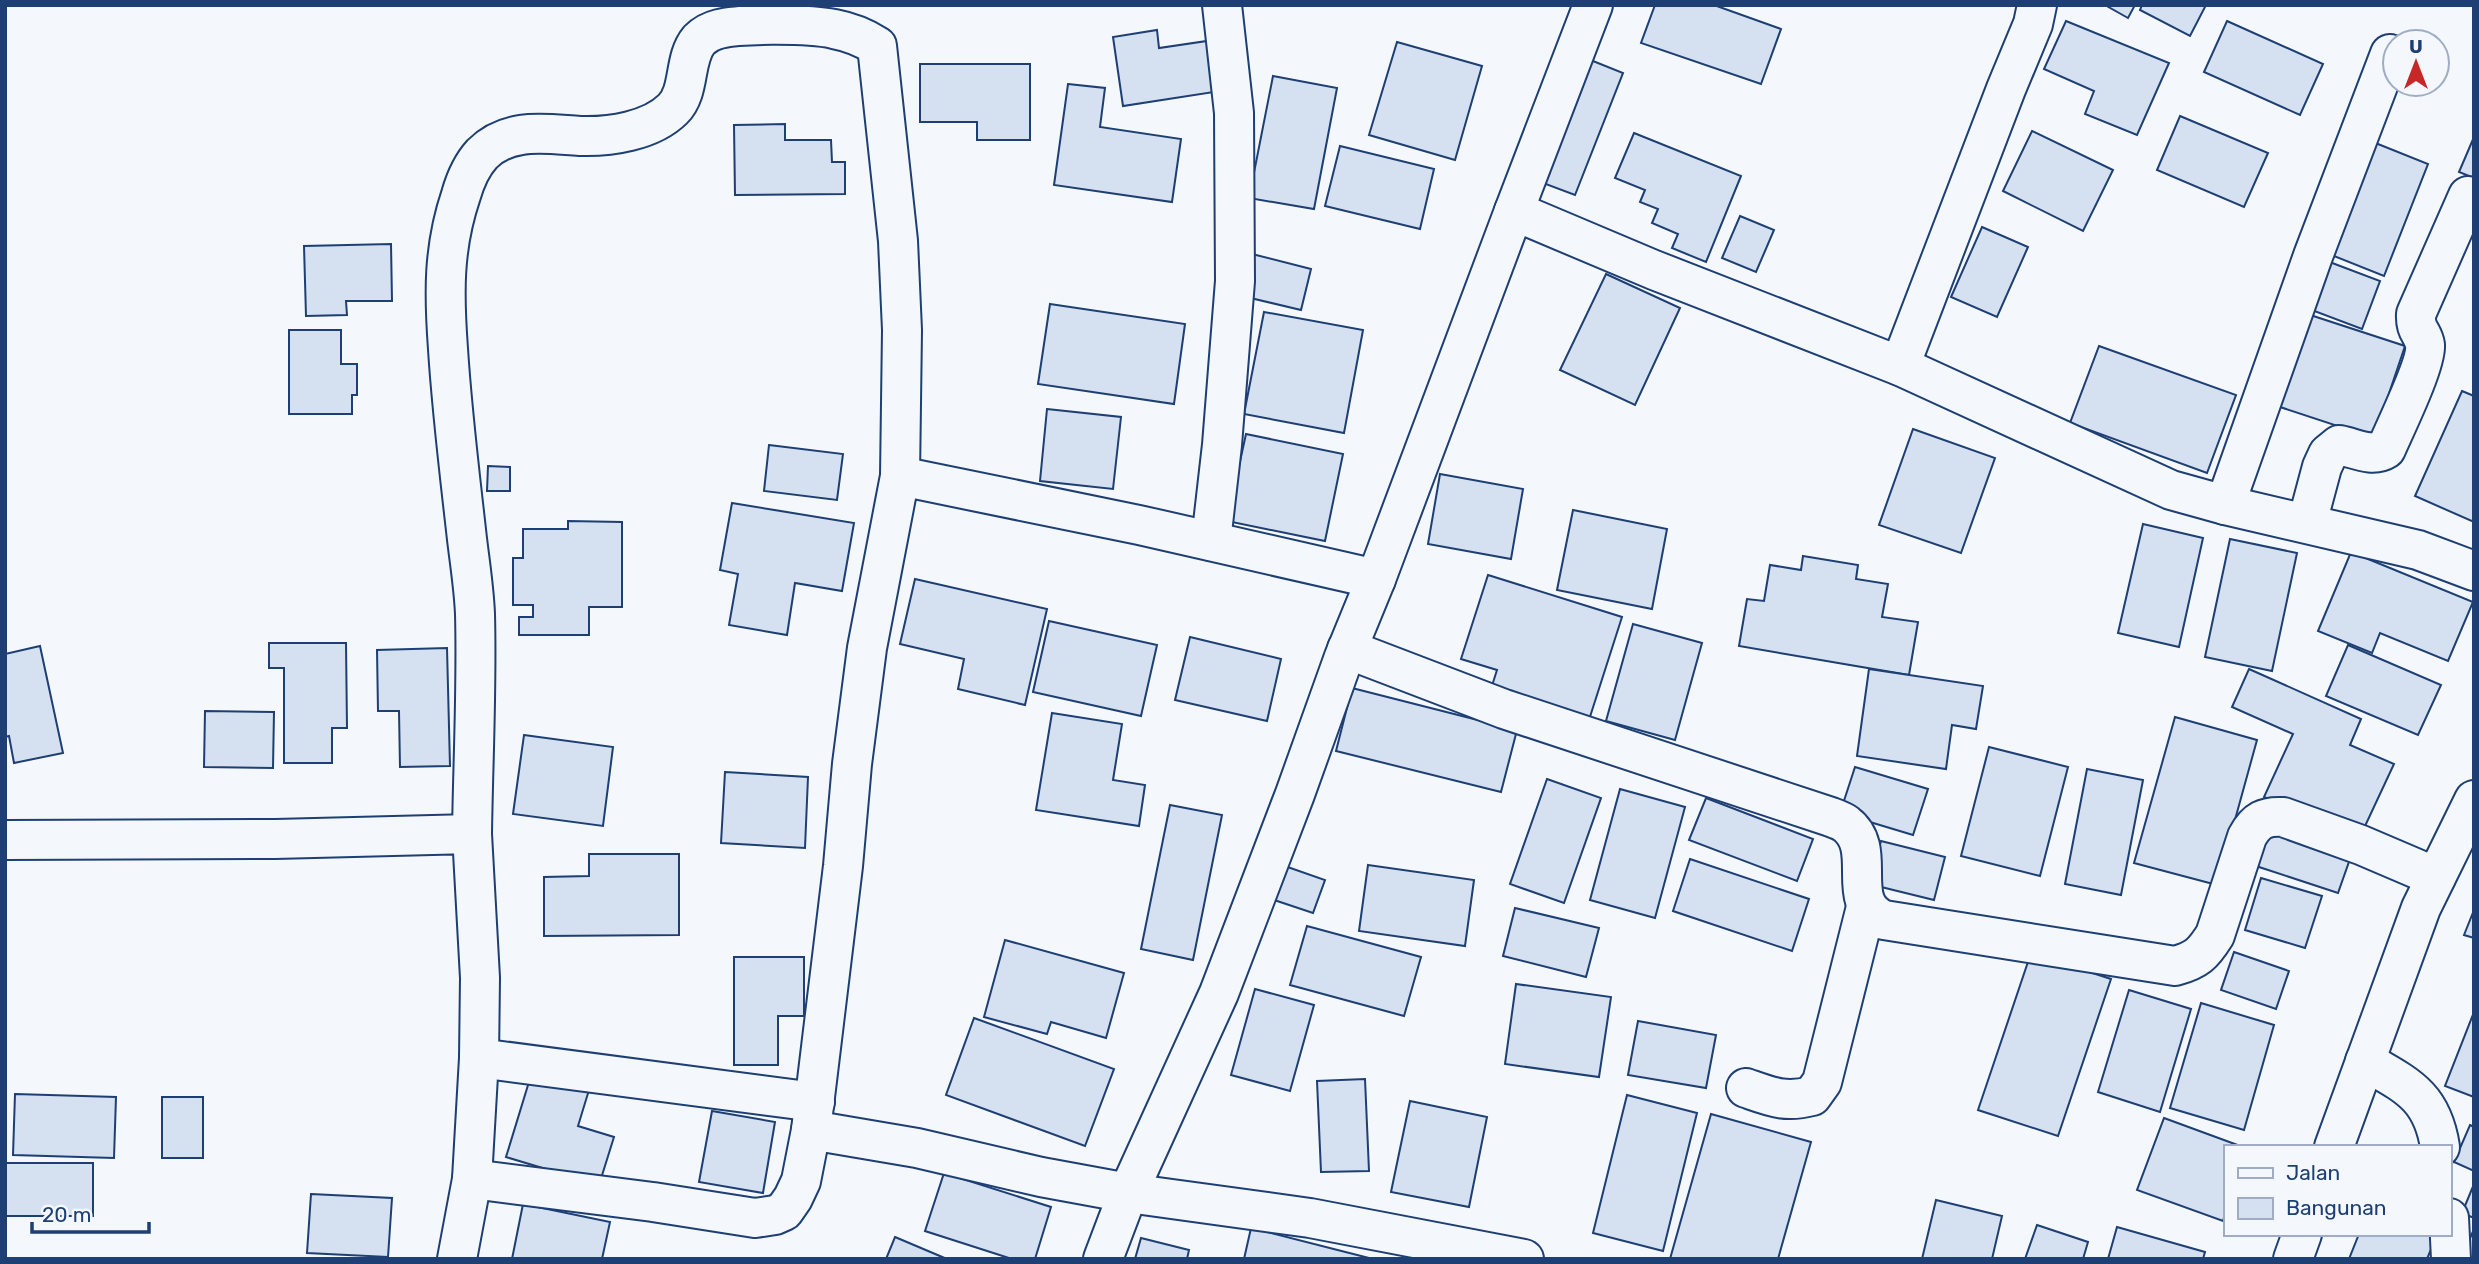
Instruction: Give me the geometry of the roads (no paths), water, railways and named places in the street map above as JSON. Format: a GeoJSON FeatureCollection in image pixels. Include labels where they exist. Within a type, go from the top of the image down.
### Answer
{"type":"FeatureCollection","features":[{"type":"Feature","properties":{"kind":"street"},"geometry":{"type":"LineString","coordinates":[[1211,541],[1222,445],[1235,281],[1234,113],[1222,5]]}},
{"type":"Feature","properties":{"kind":"street"},"geometry":{"type":"LineString","coordinates":[[1103,1259],[1128,1193],[1219,993],[1593,5]]}},
{"type":"Feature","properties":{"kind":"street"},"geometry":{"type":"LineString","coordinates":[[1900,366],[2033,24],[2037,5]]}},
{"type":"Feature","properties":{"kind":"street"},"geometry":{"type":"LineString","coordinates":[[457,1259],[472,1179],[480,978],[472,834],[475,613],[450,382],[445,301],[446,254],[465,182],[480,156],[498,141],[521,134],[606,134],[660,120],[675,108],[696,44],[709,32],[776,26],[830,28],[858,36],[877,46],[898,241],[902,330],[900,476],[867,648],[813,1116],[800,1181],[784,1211],[755,1218],[472,1179]]}},
{"type":"Feature","properties":{"kind":"street"},"geometry":{"type":"LineString","coordinates":[[2224,505],[2313,256],[2381,78]]}},
{"type":"Feature","properties":{"kind":"street"},"geometry":{"type":"LineString","coordinates":[[2307,523],[2328,454],[2339,445],[2372,454],[2379,454],[2386,449],[2423,360],[2425,344],[2415,327],[2416,314],[2468,196]]}},
{"type":"Feature","properties":{"kind":"street"},"geometry":{"type":"LineString","coordinates":[[1514,211],[1654,270],[1900,366],[2158,485],[2224,505],[2418,550],[2474,571]]}},
{"type":"Feature","properties":{"kind":"street"},"geometry":{"type":"LineString","coordinates":[[900,476],[1211,541],[1376,579]]}},
{"type":"Feature","properties":{"kind":"street"},"geometry":{"type":"LineString","coordinates":[[1347,649],[1504,709],[1831,817],[1854,833],[1860,846],[1863,898],[1866,907],[1872,915],[1884,920],[2175,966],[2194,961],[2216,935],[2246,837],[2253,825],[2271,816],[2283,817],[2361,845],[2436,877]]}},
{"type":"Feature","properties":{"kind":"street"},"geometry":{"type":"LineString","coordinates":[[2335,1145],[2421,908],[2474,800]]}},
{"type":"Feature","properties":{"kind":"street"},"geometry":{"type":"LineString","coordinates":[[5,840],[262,839],[472,834]]}},
{"type":"Feature","properties":{"kind":"street"},"geometry":{"type":"LineString","coordinates":[[1746,1088],[1780,1100],[1797,1100],[1812,1096],[1822,1082],[1866,907]]}},
{"type":"Feature","properties":{"kind":"street"},"geometry":{"type":"LineString","coordinates":[[478,1058],[813,1116],[917,1148],[1041,1177],[1128,1193],[1362,1227],[1524,1259]]}},
{"type":"Feature","properties":{"kind":"street"},"geometry":{"type":"LineString","coordinates":[[2365,1061],[2412,1088],[2431,1113],[2439,1145]]}},
{"type":"Feature","properties":{"kind":"street"},"geometry":{"type":"LineString","coordinates":[[2293,1259],[2301,1236]]}},
{"type":"Feature","properties":{"kind":"street"},"geometry":{"type":"LineString","coordinates":[[2450,1236],[2451,1259]]}}]}
